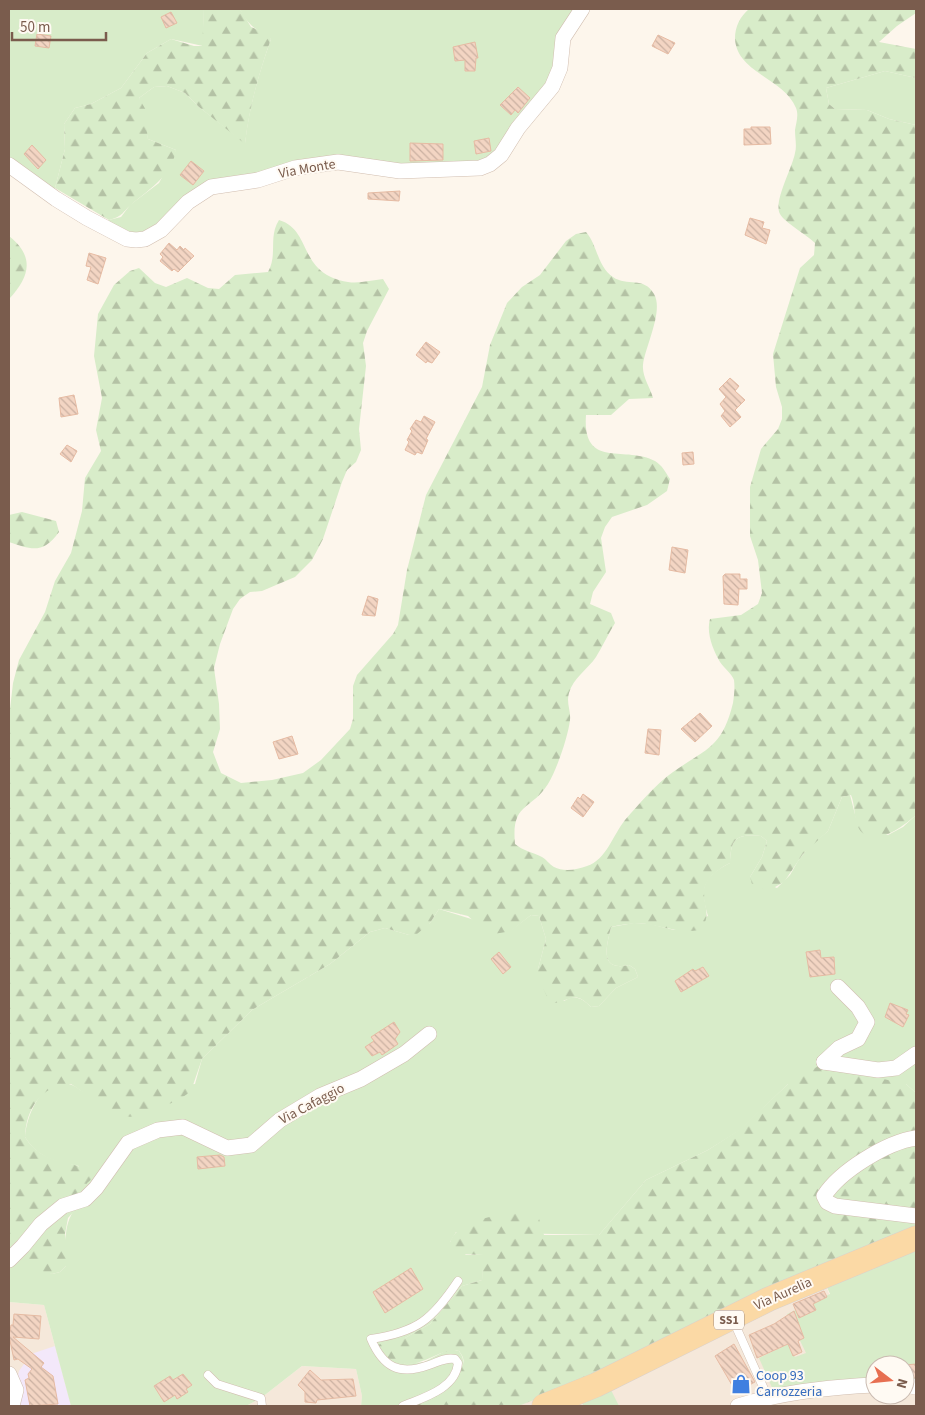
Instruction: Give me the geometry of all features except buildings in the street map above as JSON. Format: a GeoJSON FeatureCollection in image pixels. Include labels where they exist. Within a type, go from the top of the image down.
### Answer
{"type":"FeatureCollection","features":[{"type":"Feature","properties":{"kind":"main road","name":"Via Aurelia"},"geometry":{"type":"LineString","coordinates":[[544,1406],[596,1385],[732,1318],[865,1258],[916,1238]]}},
{"type":"Feature","properties":{"kind":"street","name":"Via Monte"},"geometry":{"type":"LineString","coordinates":[[9,165],[56,199],[88,218],[127,239],[136,240],[145,239],[161,230],[188,202],[211,187],[258,180],[295,168],[338,162],[400,171],[480,168],[490,164],[501,154],[518,128],[552,87],[560,68],[563,38],[582,9]]}},
{"type":"Feature","properties":{"kind":"street"},"geometry":{"type":"LineString","coordinates":[[838,987],[858,1007],[867,1022],[858,1039],[839,1048],[824,1062],[878,1070],[896,1068],[916,1054]]}},
{"type":"Feature","properties":{"kind":"street","name":"Via Cafaggio"},"geometry":{"type":"LineString","coordinates":[[9,1260],[24,1246],[41,1224],[63,1206],[85,1199],[91,1194],[128,1143],[158,1130],[183,1127],[227,1148],[251,1145],[280,1120],[320,1096],[362,1078],[404,1054],[429,1034]]}},
{"type":"Feature","properties":{"kind":"street"},"geometry":{"type":"LineString","coordinates":[[916,1138],[887,1148],[840,1176],[824,1196],[827,1202],[835,1206],[916,1216]]}},
{"type":"Feature","properties":{"kind":"street"},"geometry":{"type":"LineString","coordinates":[[9,1374],[16,1390],[12,1406]]}},
{"type":"Feature","properties":{"kind":"street"},"geometry":{"type":"LineString","coordinates":[[738,1406],[767,1402],[839,1386],[865,1385]]}},
{"type":"Feature","properties":{"kind":"lane"},"geometry":{"type":"LineString","coordinates":[[403,1406],[437,1392],[449,1381],[458,1363],[455,1359],[448,1358],[426,1366],[404,1370],[388,1365],[377,1353],[371,1339],[399,1334],[425,1322],[446,1299],[458,1281]]}},
{"type":"Feature","properties":{"kind":"lane"},"geometry":{"type":"LineString","coordinates":[[732,1318],[767,1402]]}},
{"type":"Feature","properties":{"kind":"lane"},"geometry":{"type":"LineString","coordinates":[[208,1375],[217,1384],[261,1398],[262,1406]]}},
{"type":"Feature","properties":{"kind":"shaded area"},"geometry":{"type":"Polygon","coordinates":[[[825,1283],[863,1380],[865,1380],[865,1405],[915,1405],[916,1386],[916,1406],[516,1406],[825,1283]]]}},
{"type":"Feature","properties":{"kind":"shaded area"},"geometry":{"type":"Polygon","coordinates":[[[9,1302],[44,1305],[71,1406],[9,1406],[9,1302]]]}},
{"type":"Feature","properties":{"kind":"shaded area"},"geometry":{"type":"Polygon","coordinates":[[[55,1346],[71,1406],[12,1406],[19,1371],[31,1354],[55,1346]]]}},
{"type":"Feature","properties":{"kind":"shaded area"},"geometry":{"type":"Polygon","coordinates":[[[302,1366],[356,1369],[362,1396],[361,1406],[246,1406],[261,1398],[302,1366]]]}},
{"type":"Feature","properties":{"kind":"green space"},"geometry":{"type":"Polygon","coordinates":[[[9,9],[204,9],[203,46],[171,39],[147,53],[121,88],[91,104],[75,108],[64,124],[65,149],[55,188],[56,199],[9,165],[9,9]]]}},
{"type":"Feature","properties":{"kind":"green space"},"geometry":{"type":"Polygon","coordinates":[[[204,9],[240,9],[251,27],[266,33],[271,39],[255,91],[245,144],[199,107],[185,93],[167,86],[154,87],[139,98],[151,119],[147,131],[148,139],[176,150],[170,167],[160,180],[120,215],[109,220],[55,188],[65,149],[64,124],[75,108],[91,104],[121,88],[147,53],[171,39],[194,46],[202,46],[204,9]]]}},
{"type":"Feature","properties":{"kind":"green space"},"geometry":{"type":"Polygon","coordinates":[[[240,9],[581,9],[559,68],[489,163],[401,166],[338,158],[223,183],[145,239],[107,228],[109,220],[121,217],[130,205],[159,183],[176,150],[148,139],[139,98],[154,87],[167,86],[185,93],[199,107],[245,143],[255,90],[271,39],[249,23],[240,9]]]}},
{"type":"Feature","properties":{"kind":"green space"},"geometry":{"type":"Polygon","coordinates":[[[749,9],[916,9],[916,13],[879,42],[916,49],[916,78],[885,71],[826,88],[829,104],[835,109],[867,110],[889,119],[916,125],[916,815],[887,835],[870,837],[862,833],[857,825],[851,795],[842,797],[828,831],[803,854],[784,882],[768,891],[752,884],[750,877],[762,857],[767,841],[761,836],[746,836],[736,839],[732,848],[730,863],[715,872],[707,881],[704,898],[707,914],[705,922],[699,930],[681,931],[642,924],[626,924],[611,927],[607,949],[609,961],[613,965],[629,965],[635,969],[638,977],[616,988],[599,1006],[591,1007],[586,1002],[577,998],[570,998],[555,1003],[548,999],[538,977],[538,969],[546,939],[539,916],[531,915],[511,931],[494,934],[486,932],[468,916],[439,909],[430,923],[417,934],[409,935],[385,928],[370,932],[330,964],[252,1010],[202,1059],[191,1091],[180,1099],[161,1108],[133,1117],[122,1116],[103,1107],[71,1084],[60,1085],[51,1089],[37,1100],[32,1108],[28,1117],[25,1137],[32,1147],[40,1153],[75,1165],[94,1174],[93,1178],[87,1183],[85,1199],[68,1218],[65,1234],[69,1258],[66,1266],[60,1272],[52,1274],[29,1266],[9,1252],[9,718],[13,683],[19,660],[45,612],[55,581],[71,553],[82,511],[85,478],[101,451],[96,430],[102,398],[94,356],[98,314],[114,285],[130,271],[139,268],[155,283],[166,287],[187,278],[208,288],[219,289],[235,275],[268,272],[272,259],[274,233],[279,220],[290,225],[297,233],[313,262],[320,270],[332,277],[348,282],[383,279],[389,289],[367,331],[363,343],[366,366],[359,429],[361,450],[356,462],[347,470],[323,539],[312,560],[295,577],[262,591],[250,592],[240,599],[233,609],[220,644],[214,668],[220,729],[213,752],[221,773],[241,783],[272,780],[303,773],[321,760],[350,729],[353,719],[353,686],[357,675],[393,634],[398,625],[407,570],[426,495],[482,387],[490,345],[507,303],[522,287],[540,275],[566,241],[576,234],[586,232],[604,267],[613,277],[618,280],[640,283],[650,289],[654,294],[657,310],[644,357],[643,369],[653,398],[629,399],[611,415],[586,415],[587,432],[591,443],[598,450],[643,457],[655,461],[662,467],[670,479],[667,491],[647,505],[612,517],[605,527],[601,538],[606,572],[593,592],[590,604],[611,613],[615,623],[596,657],[577,678],[571,688],[568,700],[569,727],[558,762],[542,793],[519,814],[515,830],[515,844],[524,850],[542,857],[554,867],[570,870],[579,869],[594,863],[604,853],[625,820],[654,788],[666,777],[712,745],[724,729],[733,703],[734,680],[720,662],[713,647],[709,630],[710,619],[741,615],[758,604],[762,593],[758,560],[750,536],[750,487],[761,449],[778,429],[782,419],[782,407],[776,387],[773,354],[800,268],[814,255],[815,243],[786,221],[780,214],[779,202],[781,194],[796,150],[795,130],[797,111],[790,98],[782,89],[752,68],[738,50],[735,39],[737,26],[749,9]]]}},
{"type":"Feature","properties":{"kind":"green space"},"geometry":{"type":"Polygon","coordinates":[[[885,71],[916,78],[916,125],[889,119],[867,110],[835,109],[829,104],[826,88],[885,71]]]}},
{"type":"Feature","properties":{"kind":"green space"},"geometry":{"type":"Polygon","coordinates":[[[9,236],[23,251],[27,267],[22,282],[9,299],[9,236]]]}},
{"type":"Feature","properties":{"kind":"green space"},"geometry":{"type":"Polygon","coordinates":[[[22,512],[56,521],[59,532],[48,544],[37,548],[24,547],[9,542],[9,515],[22,512]]]}},
{"type":"Feature","properties":{"kind":"green space"},"geometry":{"type":"Polygon","coordinates":[[[850,795],[858,826],[888,835],[903,827],[916,815],[916,1093],[906,1084],[788,1084],[740,1130],[708,1150],[646,1180],[599,1235],[456,1232],[450,1242],[466,1255],[484,1255],[482,1280],[462,1286],[430,1324],[405,1338],[404,1364],[424,1362],[449,1349],[459,1351],[462,1358],[461,1368],[448,1387],[438,1396],[427,1402],[402,1406],[361,1406],[362,1396],[356,1369],[302,1366],[261,1398],[246,1406],[71,1406],[44,1305],[9,1302],[9,1252],[52,1274],[60,1272],[66,1266],[67,1226],[78,1205],[79,1166],[48,1158],[36,1150],[25,1137],[33,1108],[45,1091],[62,1083],[72,1085],[86,1093],[195,1084],[202,1059],[252,1010],[330,964],[370,932],[385,928],[409,935],[430,923],[439,909],[510,931],[531,915],[539,916],[546,939],[538,969],[564,1001],[575,997],[585,1001],[591,1007],[599,1006],[616,988],[638,977],[635,969],[629,965],[613,965],[609,961],[607,949],[611,927],[634,923],[650,924],[674,930],[708,916],[704,897],[706,884],[714,873],[730,863],[732,848],[736,839],[740,837],[761,836],[767,841],[762,857],[750,877],[777,888],[790,875],[808,848],[828,831],[842,797],[850,795]]]}},
{"type":"Feature","properties":{"kind":"green space"},"geometry":{"type":"Polygon","coordinates":[[[820,1065],[906,1084],[916,1093],[916,1229],[585,1380],[521,1405],[413,1406],[427,1401],[450,1385],[463,1364],[461,1354],[459,1351],[451,1351],[409,1364],[389,1359],[384,1356],[377,1345],[405,1338],[430,1324],[462,1286],[482,1280],[483,1255],[457,1254],[449,1247],[453,1237],[461,1229],[484,1218],[536,1209],[544,1235],[599,1235],[646,1180],[708,1150],[739,1130],[788,1084],[820,1065]]]}},
{"type":"Feature","properties":{"kind":"green space"},"geometry":{"type":"Polygon","coordinates":[[[916,1247],[916,1383],[915,1355],[865,1355],[865,1382],[773,1390],[759,1358],[788,1344],[795,1357],[806,1353],[787,1314],[830,1294],[825,1283],[916,1247]]]}},
{"type":"Feature","properties":{"kind":"green space"},"geometry":{"type":"Polygon","coordinates":[[[609,1386],[619,1406],[584,1406],[581,1402],[609,1386]]]}},
{"type":"Feature","properties":{"kind":"place","name":"Coop 93 Carrozzeria"},"geometry":{"type":"Point","coordinates":[741,1384]}}]}
